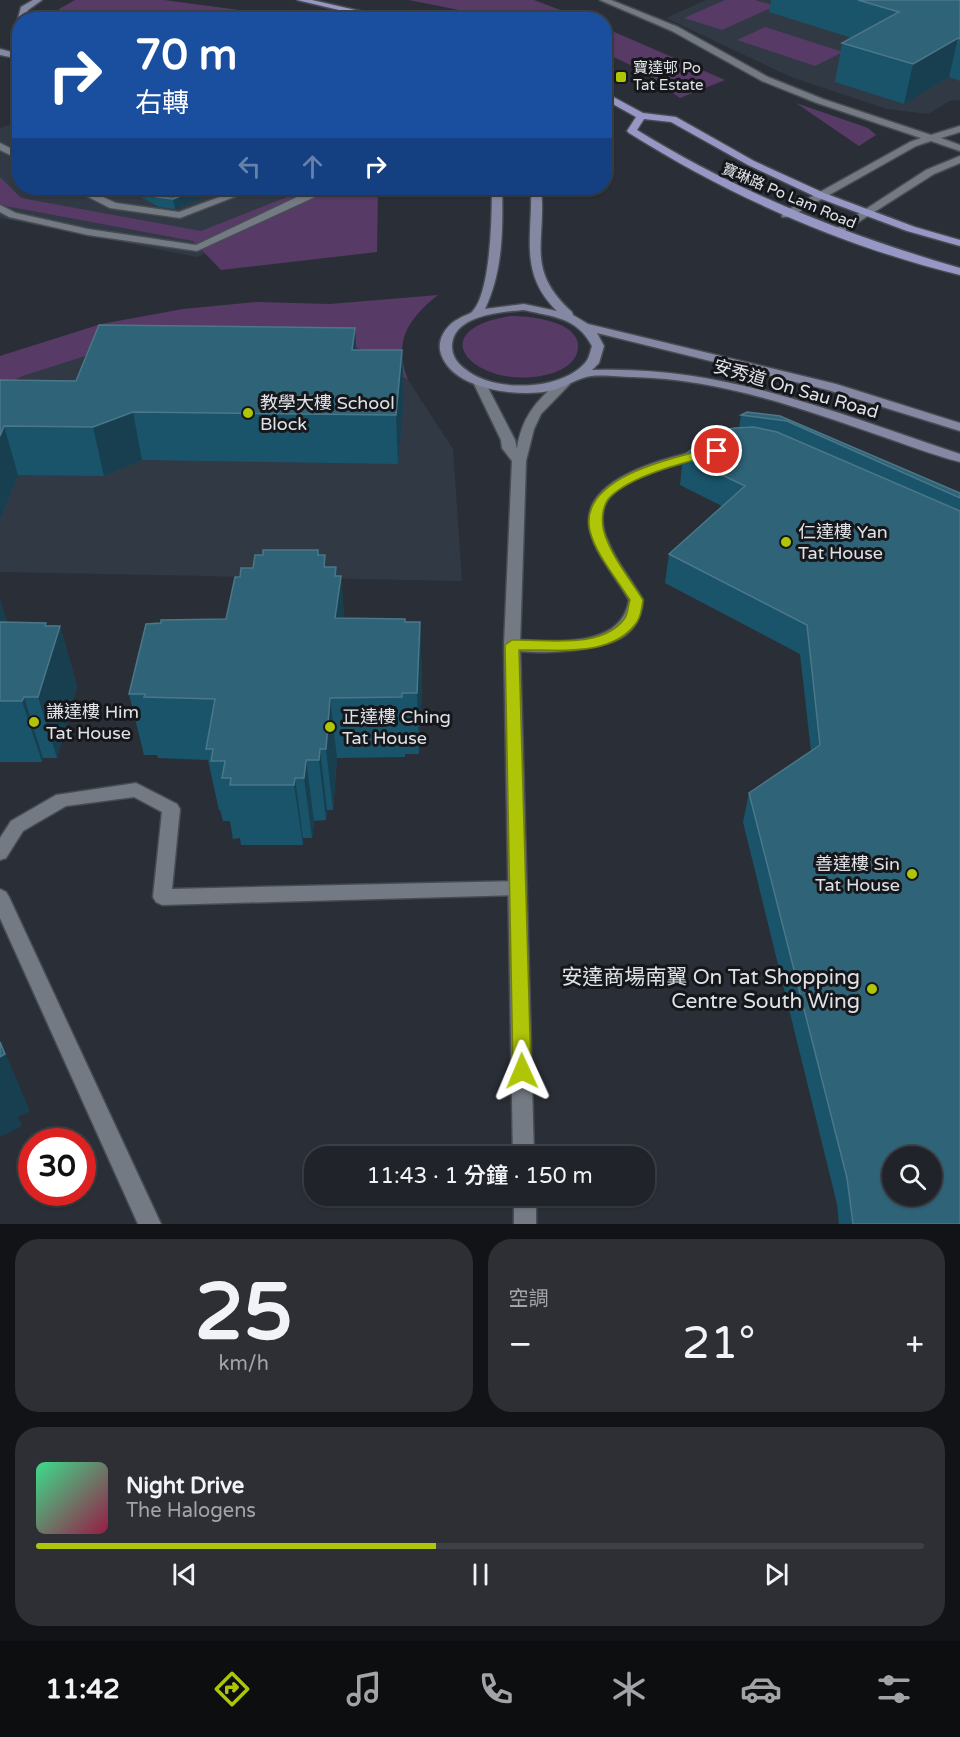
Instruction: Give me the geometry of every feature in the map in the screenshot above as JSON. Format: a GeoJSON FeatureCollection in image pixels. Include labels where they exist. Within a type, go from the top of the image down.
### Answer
{"type":"FeatureCollection","features":[{"type":"Feature","properties":{"kind":"main road"},"geometry":{"type":"LineString","coordinates":[[23,12],[38,0]]}},
{"type":"Feature","properties":{"kind":"main road"},"geometry":{"type":"LineString","coordinates":[[301,0],[357,12]]}},
{"type":"Feature","properties":{"kind":"main road","name":"寶琳路 Po Lam Road"},"geometry":{"type":"LineString","coordinates":[[612,100],[641,116],[673,119],[751,163],[820,195],[960,243]]}},
{"type":"Feature","properties":{"kind":"main road","name":"寶琳路 Po Lam Road"},"geometry":{"type":"LineString","coordinates":[[641,116],[632,131],[700,174],[786,214],[834,233],[960,272]]}},
{"type":"Feature","properties":{"kind":"main road"},"geometry":{"type":"LineString","coordinates":[[477,314],[486,298],[492,271],[497,195]]}},
{"type":"Feature","properties":{"kind":"main road"},"geometry":{"type":"LineString","coordinates":[[536,195],[535,252],[538,276],[544,290],[570,316],[586,327],[595,338],[598,351],[594,363],[584,374],[564,384],[522,390],[479,382],[456,370],[446,350],[447,338],[454,327],[477,314],[499,308],[524,307],[548,309],[570,316]]}},
{"type":"Feature","properties":{"kind":"main road","name":"安秀道 On Sau Road"},"geometry":{"type":"LineString","coordinates":[[586,327],[832,387],[960,427]]}},
{"type":"Feature","properties":{"kind":"main road","name":"安秀道 On Sau Road"},"geometry":{"type":"LineString","coordinates":[[584,374],[630,372],[713,382],[781,400],[960,458]]}},
{"type":"Feature","properties":{"kind":"street"},"geometry":{"type":"LineString","coordinates":[[604,0],[675,28],[765,78],[820,101],[960,148]]}},
{"type":"Feature","properties":{"kind":"street"},"geometry":{"type":"LineString","coordinates":[[786,214],[928,138],[960,129]]}},
{"type":"Feature","properties":{"kind":"street"},"geometry":{"type":"LineString","coordinates":[[834,233],[930,172],[960,159]]}},
{"type":"Feature","properties":{"kind":"street"},"geometry":{"type":"LineString","coordinates":[[91,195],[114,206],[180,215],[233,195]]}},
{"type":"Feature","properties":{"kind":"street"},"geometry":{"type":"LineString","coordinates":[[0,208],[13,215],[88,232],[197,248],[310,195]]}},
{"type":"Feature","properties":{"kind":"street"},"geometry":{"type":"LineString","coordinates":[[479,382],[508,440],[509,448],[519,461]]}},
{"type":"Feature","properties":{"kind":"street"},"geometry":{"type":"LineString","coordinates":[[524,1146],[512,645],[519,461],[525,452],[529,425],[539,403],[564,384]]}},
{"type":"Feature","properties":{"kind":"street"},"geometry":{"type":"LineString","coordinates":[[512,645],[592,644],[615,635],[632,620],[636,600],[608,555],[597,531],[596,509],[605,495],[622,484],[668,463],[717,451]]}},
{"type":"Feature","properties":{"kind":"street"},"geometry":{"type":"LineString","coordinates":[[0,853],[16,826],[63,800],[136,790],[171,809],[162,897],[518,888]]}},
{"type":"Feature","properties":{"kind":"street"},"geometry":{"type":"LineString","coordinates":[[0,897],[120,1164],[150,1224]]}},
{"type":"Feature","properties":{"kind":"street"},"geometry":{"type":"LineString","coordinates":[[525,1206],[525,1224]]}},
{"type":"Feature","properties":{"kind":"shaded area"},"geometry":{"type":"Polygon","coordinates":[[[75,0],[164,0],[255,12],[58,12],[59,9],[75,0]]]}},
{"type":"Feature","properties":{"kind":"shaded area"},"geometry":{"type":"Polygon","coordinates":[[[409,0],[534,0],[566,12],[469,12],[409,0]]]}},
{"type":"Feature","properties":{"kind":"shaded area"},"geometry":{"type":"Polygon","coordinates":[[[706,0],[787,0],[960,39],[960,100],[950,101],[928,114],[887,109],[791,77],[666,18],[706,0]]]}},
{"type":"Feature","properties":{"kind":"shaded area"},"geometry":{"type":"Polygon","coordinates":[[[725,0],[755,0],[775,6],[722,30],[684,18],[725,0]]]}},
{"type":"Feature","properties":{"kind":"shaded area"},"geometry":{"type":"Polygon","coordinates":[[[765,27],[843,52],[815,66],[737,40],[765,27]]]}},
{"type":"Feature","properties":{"kind":"shaded area"},"geometry":{"type":"Polygon","coordinates":[[[612,31],[725,80],[680,98],[639,69],[612,56],[612,31]]]}},
{"type":"Feature","properties":{"kind":"shaded area"},"geometry":{"type":"Polygon","coordinates":[[[796,103],[868,128],[876,135],[859,146],[796,103]]]}},
{"type":"Feature","properties":{"kind":"shaded area"},"geometry":{"type":"Polygon","coordinates":[[[12,124],[12,195],[341,195],[197,257],[0,218],[0,128],[12,124]]]}},
{"type":"Feature","properties":{"kind":"shaded area"},"geometry":{"type":"Polygon","coordinates":[[[0,177],[12,189],[12,195],[18,195],[21,198],[201,231],[292,195],[321,197],[327,195],[378,195],[377,252],[221,270],[193,241],[0,205],[0,177]]]}},
{"type":"Feature","properties":{"kind":"shaded area"},"geometry":{"type":"Polygon","coordinates":[[[438,295],[411,322],[406,332],[402,354],[408,380],[358,348],[291,335],[98,352],[23,376],[0,387],[0,356],[101,324],[183,309],[257,302],[330,304],[438,295]]]}},
{"type":"Feature","properties":{"kind":"shaded area"},"geometry":{"type":"Polygon","coordinates":[[[510,316],[542,319],[565,327],[578,342],[575,357],[567,366],[556,372],[527,378],[503,376],[483,369],[469,359],[463,347],[466,335],[481,324],[510,316]]]}},
{"type":"Feature","properties":{"kind":"shaded area"},"geometry":{"type":"Polygon","coordinates":[[[291,335],[358,348],[408,380],[453,449],[462,581],[0,572],[0,387],[23,376],[98,352],[291,335]]]}},
{"type":"Feature","properties":{"kind":"building"},"geometry":{"type":"Polygon","coordinates":[[[858,0],[960,0],[960,39],[958,38],[913,64],[842,43],[899,12],[858,0]]]}},
{"type":"Feature","properties":{"kind":"building"},"geometry":{"type":"Polygon","coordinates":[[[153,195],[183,195],[173,199],[153,195]]]}},
{"type":"Feature","properties":{"kind":"building"},"geometry":{"type":"Polygon","coordinates":[[[99,325],[355,328],[352,350],[402,350],[396,415],[133,412],[93,427],[4,426],[0,436],[0,380],[76,381],[99,325]]]}},
{"type":"Feature","properties":{"kind":"building"},"geometry":{"type":"Polygon","coordinates":[[[747,412],[780,416],[960,493],[960,498],[787,421],[741,415],[747,412]]]}},
{"type":"Feature","properties":{"kind":"building","name":"安達商場南翼 On Tat Shopping Centre South Wing"},"geometry":{"type":"Polygon","coordinates":[[[754,427],[777,432],[960,511],[960,1224],[853,1224],[847,1178],[749,793],[820,745],[807,625],[669,554],[745,486],[683,456],[715,431],[754,427]]]}},
{"type":"Feature","properties":{"kind":"building"},"geometry":{"type":"Polygon","coordinates":[[[263,550],[318,550],[318,555],[325,555],[324,567],[336,567],[335,576],[341,576],[335,618],[405,619],[405,622],[420,622],[417,693],[402,693],[402,697],[330,698],[326,749],[320,749],[319,760],[306,760],[304,778],[295,778],[294,785],[230,785],[231,778],[222,778],[225,761],[211,761],[213,749],[206,749],[215,699],[144,697],[145,694],[129,694],[146,624],[161,623],[161,620],[226,619],[235,577],[240,577],[241,568],[253,568],[255,555],[263,555],[263,550]]]}},
{"type":"Feature","properties":{"kind":"building"},"geometry":{"type":"Polygon","coordinates":[[[0,622],[46,623],[45,626],[60,626],[38,697],[24,697],[22,701],[0,701],[0,622]]]}},
{"type":"Feature","properties":{"kind":"building"},"geometry":{"type":"Polygon","coordinates":[[[0,1042],[5,1054],[0,1057],[0,1042]]]}},
{"type":"Feature","properties":{"kind":"place","name":"寶達邨 Po Tat Estate"},"geometry":{"type":"Point","coordinates":[621,77]}},
{"type":"Feature","properties":{"kind":"place","name":"教學大樓 School Block"},"geometry":{"type":"Point","coordinates":[248,413]}},
{"type":"Feature","properties":{"kind":"place","name":"仁達樓 Yan Tat House"},"geometry":{"type":"Point","coordinates":[786,542]}},
{"type":"Feature","properties":{"kind":"place","name":"謙達樓 Him Tat House"},"geometry":{"type":"Point","coordinates":[34,722]}},
{"type":"Feature","properties":{"kind":"place","name":"正達樓 Ching Tat House"},"geometry":{"type":"Point","coordinates":[330,727]}},
{"type":"Feature","properties":{"kind":"place","name":"善達樓 Sin Tat House"},"geometry":{"type":"Point","coordinates":[912,874]}},
{"type":"Feature","properties":{"kind":"place","name":"安達商場南翼 On Tat Shopping Centre South Wing"},"geometry":{"type":"Point","coordinates":[872,989]}},
{"type":"Feature","properties":{"kind":"route"},"geometry":{"type":"LineString","coordinates":[[522,1071],[512,645],[592,644],[615,635],[632,620],[636,600],[625,578],[608,555],[597,531],[596,509],[605,495],[622,484],[686,456],[717,451]]}}]}
